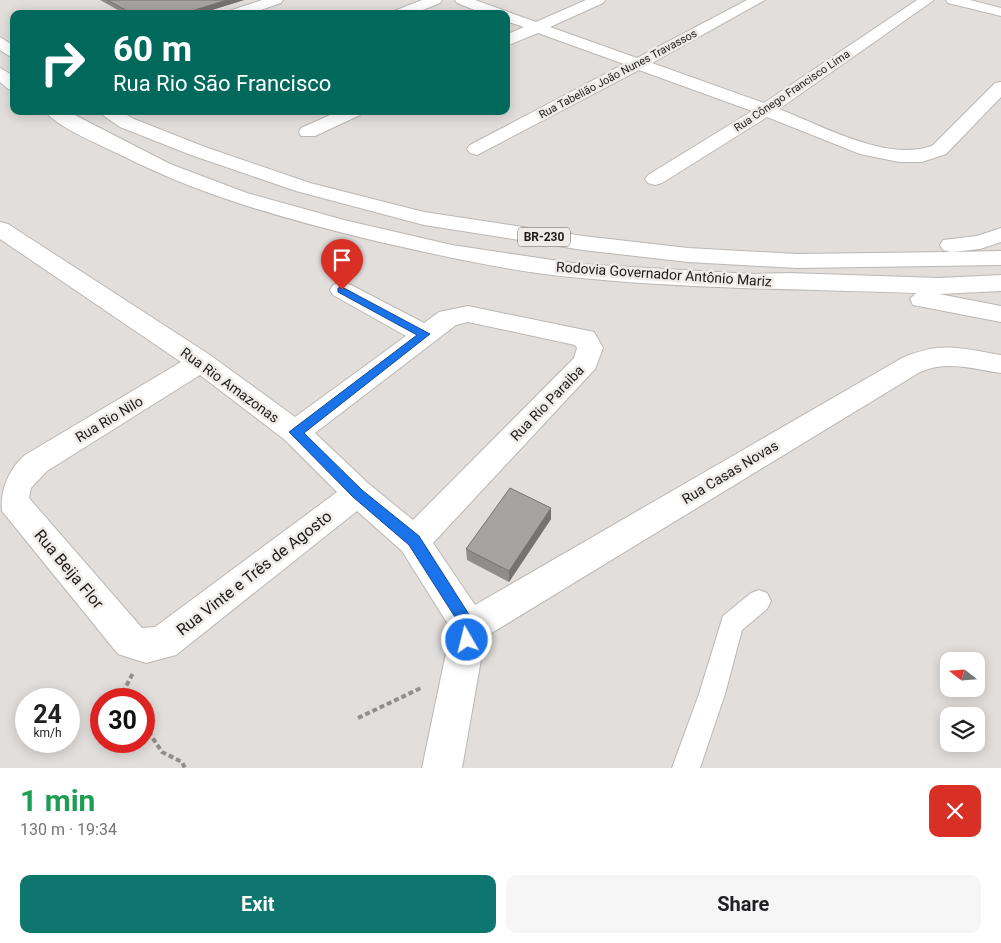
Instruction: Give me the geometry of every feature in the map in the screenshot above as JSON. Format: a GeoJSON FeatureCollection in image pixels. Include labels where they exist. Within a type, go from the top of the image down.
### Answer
{"type":"FeatureCollection","features":[{"type":"Feature","properties":{"kind":"main road"},"geometry":{"type":"LineString","coordinates":[[246,10],[276,0]]}},
{"type":"Feature","properties":{"kind":"main road"},"geometry":{"type":"LineString","coordinates":[[409,10],[435,0]]}},
{"type":"Feature","properties":{"kind":"main road"},"geometry":{"type":"LineString","coordinates":[[462,0],[488,10]]}},
{"type":"Feature","properties":{"kind":"main road"},"geometry":{"type":"LineString","coordinates":[[510,39],[598,0]]}},
{"type":"Feature","properties":{"kind":"main road","name":"Rua Tabelião João Nunes Travassos"},"geometry":{"type":"LineString","coordinates":[[477,149],[758,0]]}},
{"type":"Feature","properties":{"kind":"main road","name":"Rua Cônego Francisco Lima"},"geometry":{"type":"LineString","coordinates":[[655,179],[766,110],[927,0]]}},
{"type":"Feature","properties":{"kind":"main road"},"geometry":{"type":"LineString","coordinates":[[953,0],[1001,12]]}},
{"type":"Feature","properties":{"kind":"main road"},"geometry":{"type":"LineString","coordinates":[[510,18],[766,110],[867,150],[899,156],[932,154],[939,150],[1001,87]]}},
{"type":"Feature","properties":{"kind":"main road"},"geometry":{"type":"LineString","coordinates":[[0,42],[10,51]]}},
{"type":"Feature","properties":{"kind":"main road"},"geometry":{"type":"LineString","coordinates":[[0,73],[10,82]]}},
{"type":"Feature","properties":{"kind":"main road","name":"Rodovia Governador Antônio Mariz"},"geometry":{"type":"LineString","coordinates":[[60,115],[80,127],[163,168],[240,197],[338,225],[452,252],[580,271],[752,282],[789,281],[939,286],[1001,283]]}},
{"type":"Feature","properties":{"kind":"main road","name":"Rodovia Governador Antônio Mariz"},"geometry":{"type":"LineString","coordinates":[[113,115],[127,123],[198,152],[303,187],[424,218],[583,243],[688,255],[797,260],[1001,258]]}},
{"type":"Feature","properties":{"kind":"main road"},"geometry":{"type":"LineString","coordinates":[[308,132],[345,115]]}},
{"type":"Feature","properties":{"kind":"main road","name":"Rua Rio Amazonas"},"geometry":{"type":"LineString","coordinates":[[0,229],[201,362],[296,432],[358,493],[414,541],[469,627]]}},
{"type":"Feature","properties":{"kind":"main road"},"geometry":{"type":"LineString","coordinates":[[797,260],[980,242],[1001,235]]}},
{"type":"Feature","properties":{"kind":"main road"},"geometry":{"type":"LineString","coordinates":[[752,282],[802,289],[903,296],[962,305],[1001,314]]}},
{"type":"Feature","properties":{"kind":"main road"},"geometry":{"type":"LineString","coordinates":[[296,432],[425,334],[342,290]]}},
{"type":"Feature","properties":{"kind":"main road","name":"Rua Rio Paraiba"},"geometry":{"type":"LineString","coordinates":[[414,541],[586,362],[590,348],[585,338],[468,314],[448,318],[425,334]]}},
{"type":"Feature","properties":{"kind":"main road","name":"Rua Casas Novas"},"geometry":{"type":"LineString","coordinates":[[469,627],[911,365],[929,357],[948,356],[1001,364]]}},
{"type":"Feature","properties":{"kind":"main road","name":"Rua Rio Nilo"},"geometry":{"type":"LineString","coordinates":[[20,478],[36,463],[201,362]]}},
{"type":"Feature","properties":{"kind":"main road","name":"Rua Beija Flor"},"geometry":{"type":"LineString","coordinates":[[20,478],[13,491],[13,502],[131,642],[146,646]]}},
{"type":"Feature","properties":{"kind":"main road","name":"Rua Vinte e Três de Agosto"},"geometry":{"type":"LineString","coordinates":[[146,646],[163,643],[358,493]]}},
{"type":"Feature","properties":{"kind":"main road"},"geometry":{"type":"LineString","coordinates":[[442,768],[469,627]]}},
{"type":"Feature","properties":{"kind":"lane"},"geometry":{"type":"LineString","coordinates":[[686,768],[712,694],[732,624],[758,601]]}},
{"type":"Feature","properties":{"kind":"path"},"geometry":{"type":"LineString","coordinates":[[358,718],[462,668]]}},
{"type":"Feature","properties":{"kind":"path"},"geometry":{"type":"LineString","coordinates":[[155,742],[162,752],[182,762],[185,768]]}},
{"type":"Feature","properties":{"kind":"building"},"geometry":{"type":"Polygon","coordinates":[[[107,0],[227,0],[195,10],[126,10],[107,0]]]}},
{"type":"Feature","properties":{"kind":"building"},"geometry":{"type":"Polygon","coordinates":[[[510,488],[551,508],[509,571],[466,549],[510,488]]]}},
{"type":"Feature","properties":{"kind":"route"},"geometry":{"type":"LineString","coordinates":[[342,290],[425,334],[296,432],[358,493],[414,541],[469,627],[467,640]]}}]}
